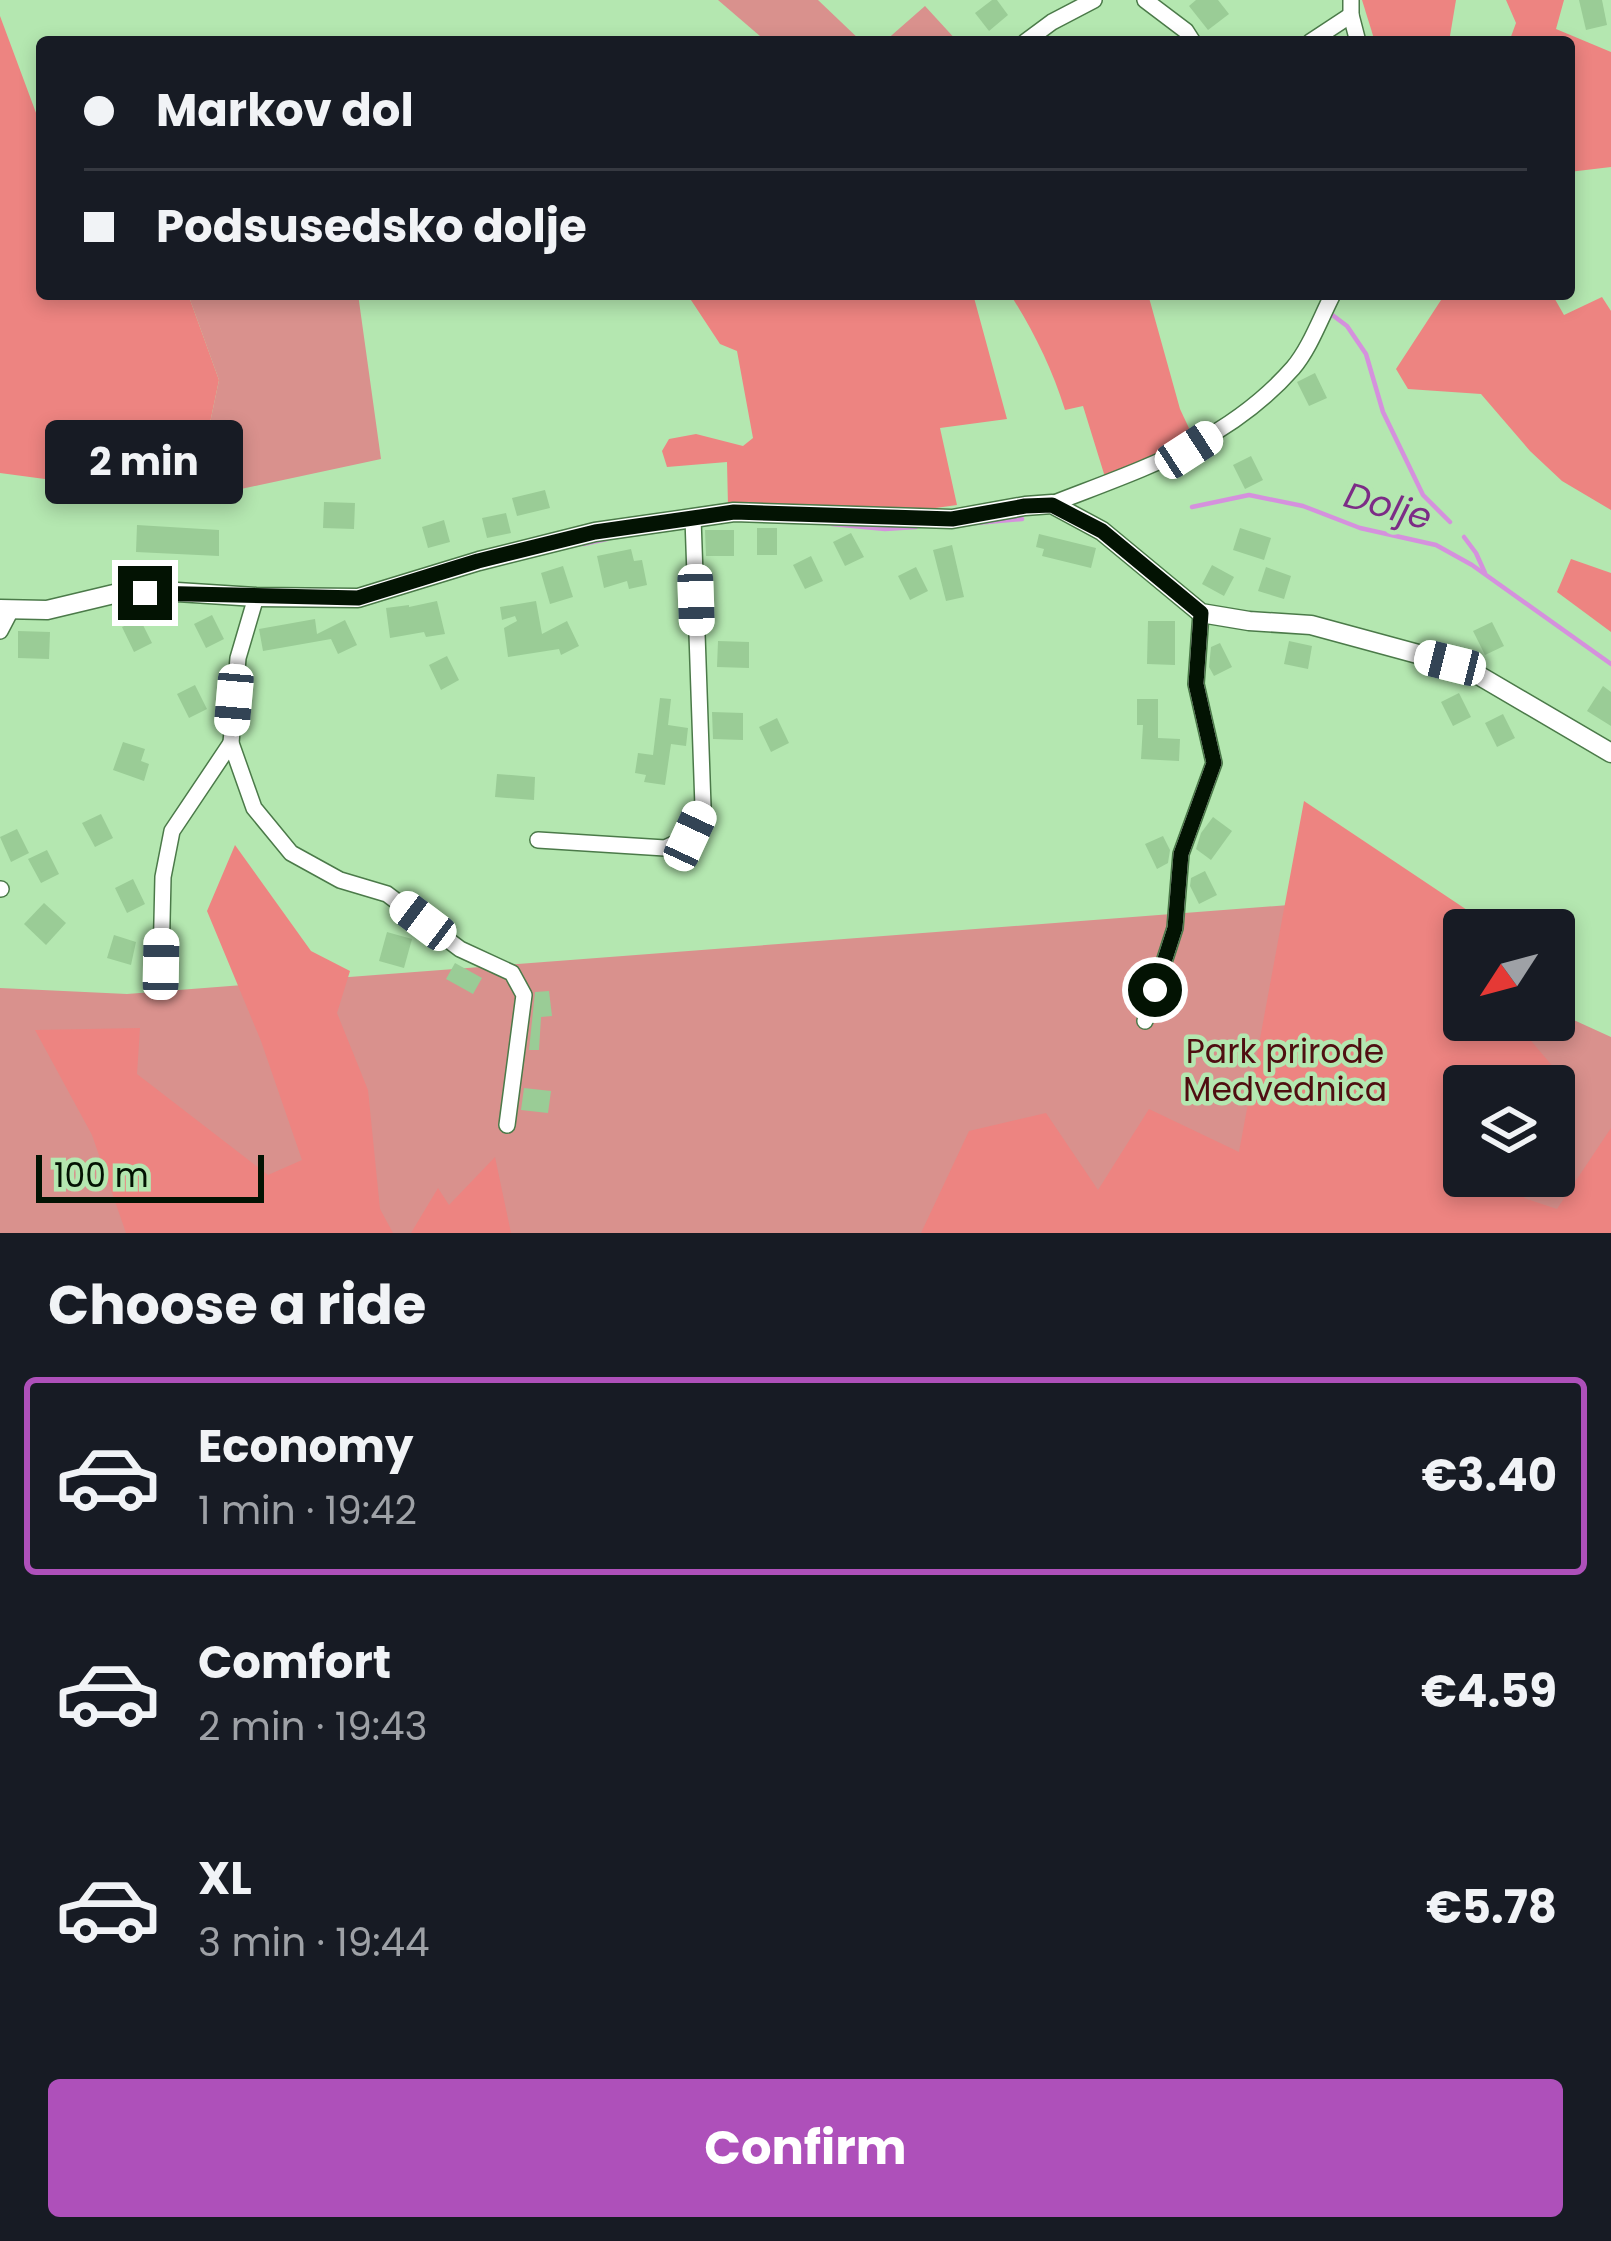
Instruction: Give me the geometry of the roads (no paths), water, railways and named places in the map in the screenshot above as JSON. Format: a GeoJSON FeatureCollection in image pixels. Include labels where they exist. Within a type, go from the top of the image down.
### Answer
{"type":"FeatureCollection","features":[{"type":"Feature","properties":{"kind":"street"},"geometry":{"type":"LineString","coordinates":[[1033,36],[1094,0]]}},
{"type":"Feature","properties":{"kind":"street"},"geometry":{"type":"LineString","coordinates":[[1145,0],[1189,36]]}},
{"type":"Feature","properties":{"kind":"street"},"geometry":{"type":"LineString","coordinates":[[1317,36],[1351,7]]}},
{"type":"Feature","properties":{"kind":"street"},"geometry":{"type":"LineString","coordinates":[[0,631],[5,610],[47,610],[114,594],[358,598],[595,532],[734,512],[952,519],[1052,505],[1189,450],[1234,421],[1295,366],[1330,300]]}},
{"type":"Feature","properties":{"kind":"street"},"geometry":{"type":"LineString","coordinates":[[1052,505],[1102,531],[1201,613],[1249,622],[1311,625],[1450,663],[1611,753]]}},
{"type":"Feature","properties":{"kind":"street"},"geometry":{"type":"LineString","coordinates":[[538,840],[664,848],[690,836],[704,807],[693,518]]}},
{"type":"Feature","properties":{"kind":"street"},"geometry":{"type":"LineString","coordinates":[[256,597],[238,658],[231,743],[254,808],[291,853],[340,880],[387,894],[460,949],[512,973],[524,994],[507,1125]]}},
{"type":"Feature","properties":{"kind":"street"},"geometry":{"type":"LineString","coordinates":[[1145,1021],[1175,928],[1181,854],[1214,763],[1196,684],[1201,613]]}},
{"type":"Feature","properties":{"kind":"street"},"geometry":{"type":"LineString","coordinates":[[161,964],[163,877],[172,831],[231,743]]}},
{"type":"Feature","properties":{"kind":"waterway"},"geometry":{"type":"LineString","coordinates":[[1331,314],[1347,326],[1366,354],[1383,412],[1423,495],[1450,522]]}},
{"type":"Feature","properties":{"kind":"waterway","name":"Dolje"},"geometry":{"type":"LineString","coordinates":[[1192,507],[1249,495],[1436,545],[1472,565],[1611,664]]}},
{"type":"Feature","properties":{"kind":"waterway","name":"Dolje"},"geometry":{"type":"LineString","coordinates":[[976,523],[1022,519]]}},
{"type":"Feature","properties":{"kind":"waterway","name":"Dolje"},"geometry":{"type":"LineString","coordinates":[[832,524],[916,527]]}},
{"type":"Feature","properties":{"kind":"waterway"},"geometry":{"type":"LineString","coordinates":[[1464,537],[1485,573]]}},
{"type":"Feature","properties":{"kind":"waterway","name":"Dolje"},"geometry":{"type":"LineString","coordinates":[[583,544],[607,539]]}},
{"type":"Feature","properties":{"kind":"park label","name":"Park prirode Medvednica"},"geometry":{"type":"Point","coordinates":[1285,1070]}}]}
